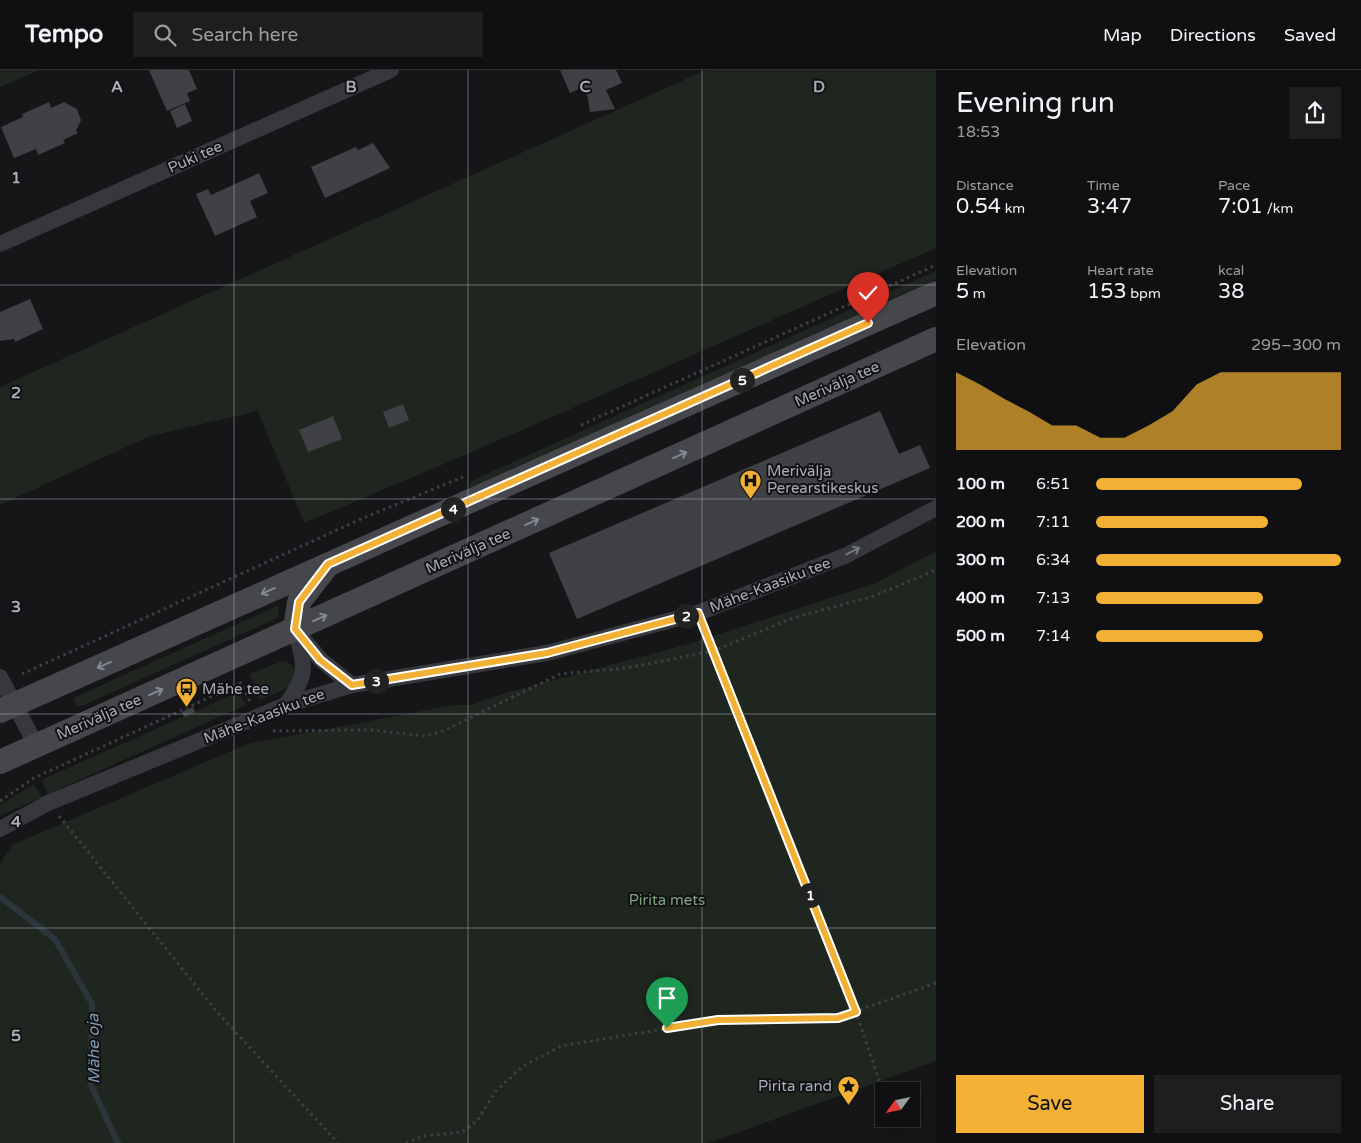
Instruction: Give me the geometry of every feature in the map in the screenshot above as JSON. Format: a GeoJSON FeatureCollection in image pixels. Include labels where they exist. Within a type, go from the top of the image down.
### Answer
{"type":"FeatureCollection","features":[{"type":"Feature","properties":{"kind":"main road"},"geometry":{"type":"LineString","coordinates":[[7,708],[936,293]]}},
{"type":"Feature","properties":{"kind":"main road","name":"Merivälja tee"},"geometry":{"type":"LineString","coordinates":[[0,762],[936,339]]}},
{"type":"Feature","properties":{"kind":"main road"},"geometry":{"type":"LineString","coordinates":[[295,629],[299,602],[328,564]]}},
{"type":"Feature","properties":{"kind":"street","name":"Puki tee"},"geometry":{"type":"LineString","coordinates":[[0,244],[391,70]]}},
{"type":"Feature","properties":{"kind":"street","name":"Mähe-Kaasiku tee"},"geometry":{"type":"LineString","coordinates":[[0,829],[48,803],[286,706],[352,685],[547,653],[698,613],[847,555],[936,508]]}},
{"type":"Feature","properties":{"kind":"street"},"geometry":{"type":"LineString","coordinates":[[295,629],[320,660],[352,685]]}},
{"type":"Feature","properties":{"kind":"street"},"geometry":{"type":"LineString","coordinates":[[286,706],[300,684],[305,669],[295,629]]}},
{"type":"Feature","properties":{"kind":"street"},"geometry":{"type":"LineString","coordinates":[[2,680],[7,708],[36,745]]}},
{"type":"Feature","properties":{"kind":"path"},"geometry":{"type":"LineString","coordinates":[[578,426],[936,265]]}},
{"type":"Feature","properties":{"kind":"path"},"geometry":{"type":"LineString","coordinates":[[2,680],[362,519],[470,475]]}},
{"type":"Feature","properties":{"kind":"path"},"geometry":{"type":"LineString","coordinates":[[0,801],[34,778],[241,683],[258,717],[266,729],[272,732],[372,730],[425,736],[459,725],[560,674],[626,668],[713,651],[794,618],[874,596],[936,570]]}},
{"type":"Feature","properties":{"kind":"path"},"geometry":{"type":"LineString","coordinates":[[698,613],[856,1012],[878,1081]]}},
{"type":"Feature","properties":{"kind":"path"},"geometry":{"type":"LineString","coordinates":[[31,772],[34,778]]}},
{"type":"Feature","properties":{"kind":"path"},"geometry":{"type":"LineString","coordinates":[[48,803],[217,1012],[338,1143]]}},
{"type":"Feature","properties":{"kind":"path"},"geometry":{"type":"LineString","coordinates":[[406,1143],[423,1136],[462,1132],[477,1121],[496,1091],[523,1066],[561,1046],[718,1020],[838,1018],[936,983]]}},
{"type":"Feature","properties":{"kind":"green space"},"geometry":{"type":"Polygon","coordinates":[[[0,70],[40,70],[0,87],[0,70]]]}},
{"type":"Feature","properties":{"kind":"green space"},"geometry":{"type":"Polygon","coordinates":[[[706,70],[936,70],[936,248],[463,456],[304,523],[258,411],[150,436],[0,505],[0,387],[706,70]]]}},
{"type":"Feature","properties":{"kind":"green space"},"geometry":{"type":"Polygon","coordinates":[[[936,271],[936,279],[472,488],[470,485],[471,481],[936,271]]]}},
{"type":"Feature","properties":{"kind":"green space","name":"Pirita mets"},"geometry":{"type":"Polygon","coordinates":[[[936,551],[936,1061],[709,1143],[0,1143],[0,864],[12,845],[247,744],[454,705],[471,705],[505,693],[692,643],[876,583],[936,551]]]}},
{"type":"Feature","properties":{"kind":"green space"},"geometry":{"type":"Polygon","coordinates":[[[279,605],[278,618],[76,707],[73,698],[279,605]]]}},
{"type":"Feature","properties":{"kind":"green space"},"geometry":{"type":"Polygon","coordinates":[[[283,661],[294,667],[295,677],[293,682],[283,690],[260,700],[249,674],[283,661]]]}},
{"type":"Feature","properties":{"kind":"green space"},"geometry":{"type":"Polygon","coordinates":[[[234,694],[240,694],[246,705],[48,794],[41,780],[234,694]]]}},
{"type":"Feature","properties":{"kind":"green space"},"geometry":{"type":"Polygon","coordinates":[[[34,784],[42,797],[0,816],[0,805],[34,784]]]}},
{"type":"Feature","properties":{"kind":"building"},"geometry":{"type":"Polygon","coordinates":[[[149,70],[189,70],[197,89],[187,93],[190,101],[167,111],[149,70]]]}},
{"type":"Feature","properties":{"kind":"building"},"geometry":{"type":"Polygon","coordinates":[[[560,70],[616,70],[622,83],[606,90],[615,109],[590,112],[588,98],[583,87],[570,93],[560,70]]]}},
{"type":"Feature","properties":{"kind":"building"},"geometry":{"type":"Polygon","coordinates":[[[49,102],[51,108],[64,102],[77,109],[81,120],[76,131],[78,133],[63,140],[65,143],[38,155],[36,149],[14,158],[1,127],[23,117],[22,114],[49,102]]]}},
{"type":"Feature","properties":{"kind":"building"},"geometry":{"type":"Polygon","coordinates":[[[185,104],[192,121],[177,128],[170,111],[185,104]]]}},
{"type":"Feature","properties":{"kind":"building"},"geometry":{"type":"Polygon","coordinates":[[[373,143],[390,168],[325,198],[311,167],[356,147],[358,150],[373,143]]]}},
{"type":"Feature","properties":{"kind":"building"},"geometry":{"type":"Polygon","coordinates":[[[259,173],[268,193],[250,201],[257,217],[215,236],[196,194],[208,189],[211,195],[259,173]]]}},
{"type":"Feature","properties":{"kind":"building"},"geometry":{"type":"Polygon","coordinates":[[[30,299],[43,329],[15,342],[14,339],[0,341],[0,312],[30,299]]]}},
{"type":"Feature","properties":{"kind":"building"},"geometry":{"type":"Polygon","coordinates":[[[403,404],[409,420],[389,428],[383,412],[403,404]]]}},
{"type":"Feature","properties":{"kind":"building"},"geometry":{"type":"Polygon","coordinates":[[[880,411],[899,454],[920,445],[930,468],[577,619],[549,553],[880,411]]]}},
{"type":"Feature","properties":{"kind":"building"},"geometry":{"type":"Polygon","coordinates":[[[333,416],[342,439],[308,452],[299,430],[333,416]]]}},
{"type":"Feature","properties":{"kind":"building"},"geometry":{"type":"Polygon","coordinates":[[[193,707],[195,712],[184,717],[182,712],[193,707]]]}},
{"type":"Feature","properties":{"kind":"waterway","name":"Mähe oja"},"geometry":{"type":"LineString","coordinates":[[0,897],[55,939],[92,1004],[91,1085],[118,1143]]}},
{"type":"Feature","properties":{"kind":"place","name":"Merivälja Perearstikeskus"},"geometry":{"type":"Point","coordinates":[751,499]}},
{"type":"Feature","properties":{"kind":"place","name":"Mähe tee"},"geometry":{"type":"Point","coordinates":[186,708]}},
{"type":"Feature","properties":{"kind":"place","name":"Pirita rand"},"geometry":{"type":"Point","coordinates":[848,1105]}},
{"type":"Feature","properties":{"kind":"route"},"geometry":{"type":"LineString","coordinates":[[667,1028],[718,1020],[838,1018],[856,1012],[698,613],[547,653],[352,685],[320,660],[295,629],[299,602],[328,564],[868,323]]}}]}
